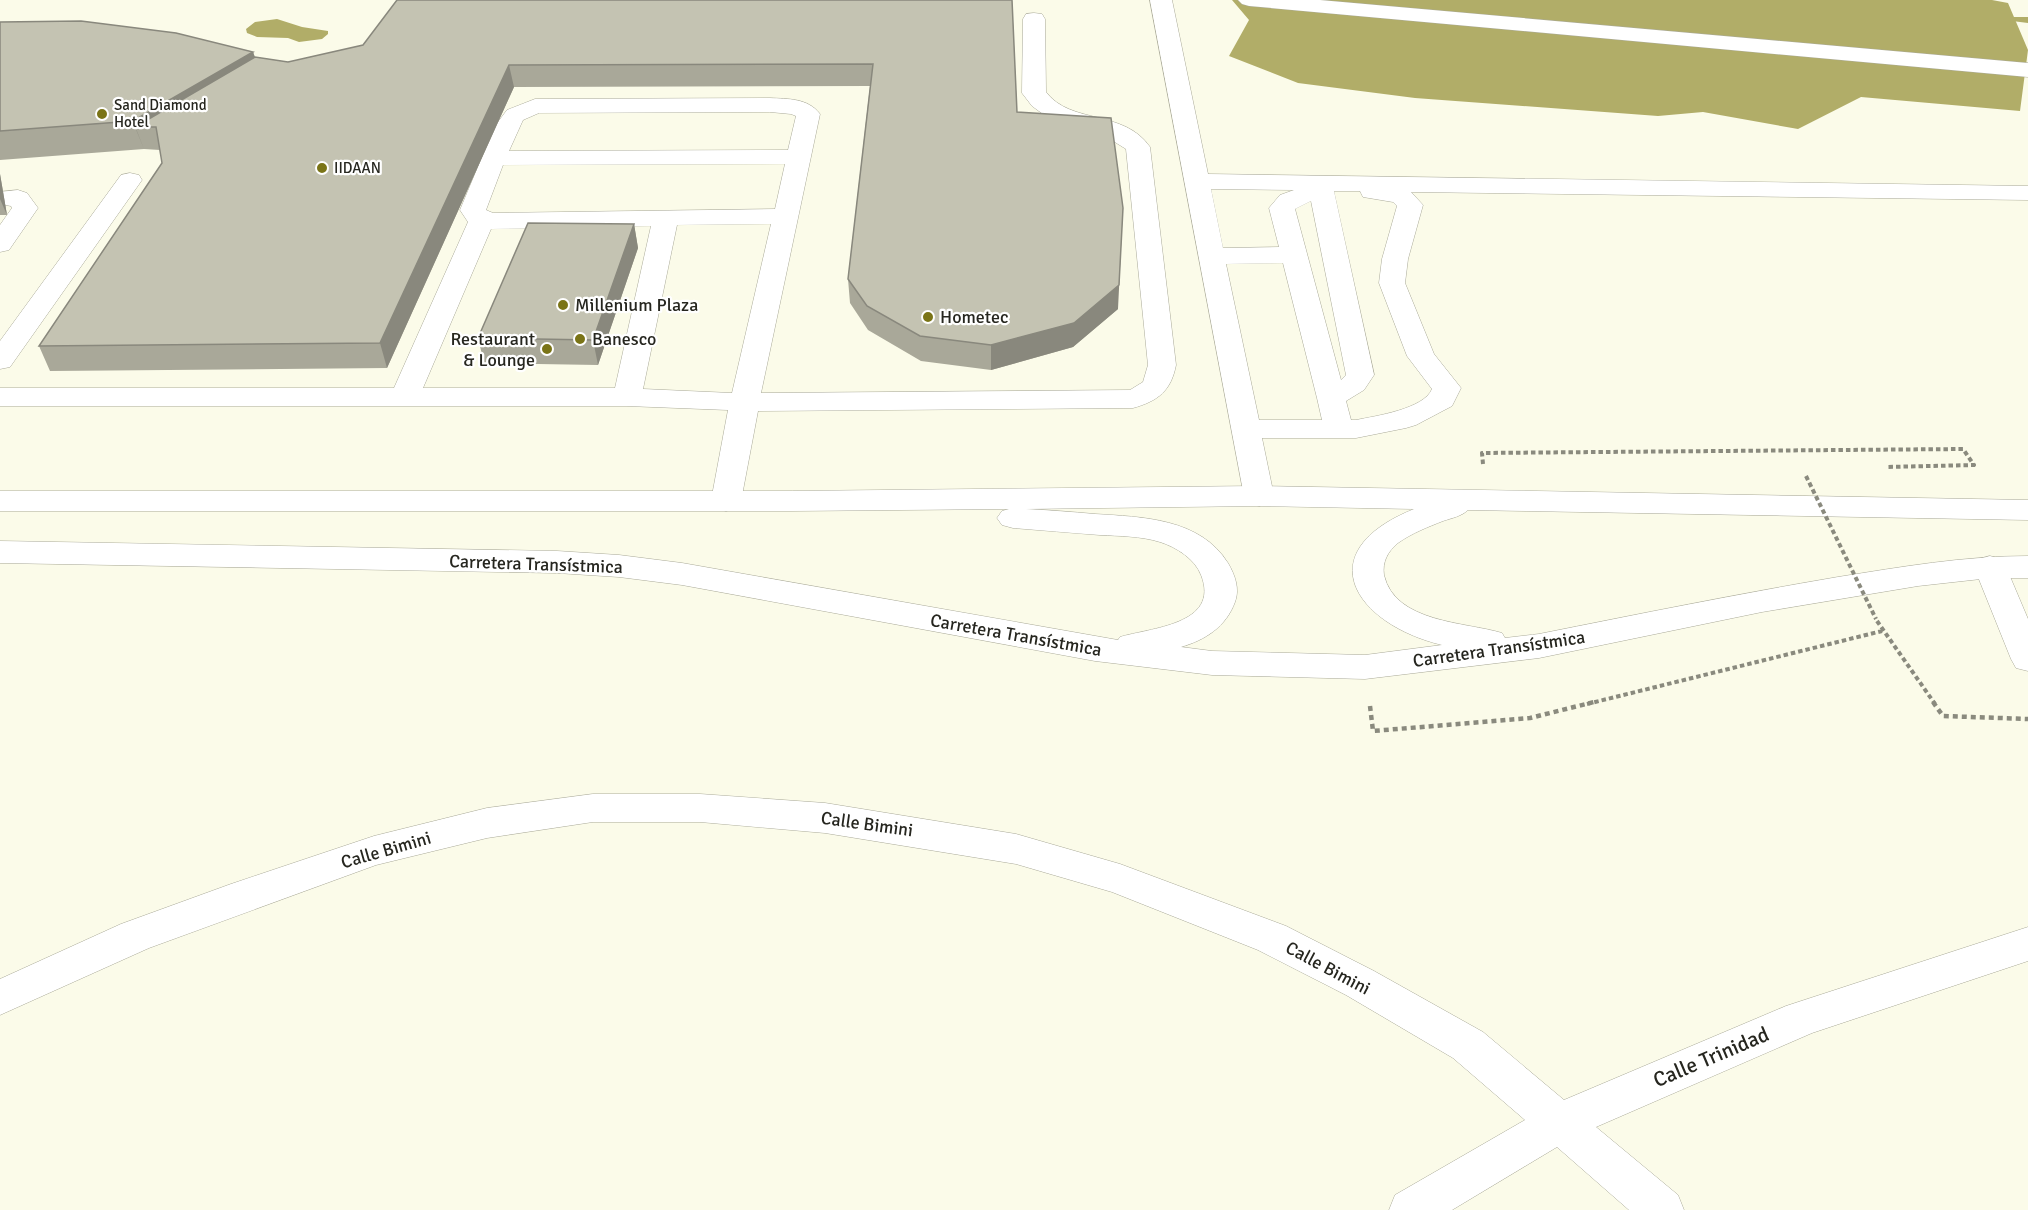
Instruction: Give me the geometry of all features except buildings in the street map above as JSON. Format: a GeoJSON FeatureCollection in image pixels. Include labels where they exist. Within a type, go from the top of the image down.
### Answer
{"type":"FeatureCollection","features":[{"type":"Feature","properties":{"kind":"main road"},"geometry":{"type":"LineString","coordinates":[[1161,0],[1259,496]]}},
{"type":"Feature","properties":{"kind":"main road"},"geometry":{"type":"LineString","coordinates":[[1249,0],[2028,70]]}},
{"type":"Feature","properties":{"kind":"main road"},"geometry":{"type":"LineString","coordinates":[[0,397],[627,397],[745,402],[1133,399],[1150,393],[1159,384],[1162,365],[1138,147],[1123,133],[1094,122],[1064,118],[1041,103],[1034,93],[1034,19]]}},
{"type":"Feature","properties":{"kind":"main road"},"geometry":{"type":"LineString","coordinates":[[726,501],[745,402],[786,216],[799,157],[808,114],[797,107],[770,105],[549,104],[535,106],[515,115],[507,126],[473,210],[476,216],[490,221],[786,216]]}},
{"type":"Feature","properties":{"kind":"main road"},"geometry":{"type":"LineString","coordinates":[[494,158],[799,157]]}},
{"type":"Feature","properties":{"kind":"main road"},"geometry":{"type":"LineString","coordinates":[[0,362],[130,180]]}},
{"type":"Feature","properties":{"kind":"main road"},"geometry":{"type":"LineString","coordinates":[[1197,181],[2028,193]]}},
{"type":"Feature","properties":{"kind":"main road"},"geometry":{"type":"LineString","coordinates":[[1245,429],[1339,429],[1356,429],[1406,419],[1442,400],[1447,388],[1421,356],[1392,283],[1395,259],[1410,205],[1401,196],[1321,187],[1289,200],[1282,208],[1339,429]]}},
{"type":"Feature","properties":{"kind":"main road"},"geometry":{"type":"LineString","coordinates":[[1321,187],[1360,375],[1354,384],[1331,398]]}},
{"type":"Feature","properties":{"kind":"main road"},"geometry":{"type":"LineString","coordinates":[[0,244],[25,208],[18,198],[4,198]]}},
{"type":"Feature","properties":{"kind":"main road"},"geometry":{"type":"LineString","coordinates":[[627,397],[666,218]]}},
{"type":"Feature","properties":{"kind":"main road"},"geometry":{"type":"LineString","coordinates":[[405,397],[482,219]]}},
{"type":"Feature","properties":{"kind":"main road"},"geometry":{"type":"LineString","coordinates":[[1212,256],[1293,255]]}},
{"type":"Feature","properties":{"kind":"main road"},"geometry":{"type":"LineString","coordinates":[[0,501],[792,501],[1259,496],[2028,510]]}},
{"type":"Feature","properties":{"kind":"main road"},"geometry":{"type":"LineString","coordinates":[[1469,500],[1417,520],[1378,543],[1368,565],[1372,589],[1381,601],[1395,612],[1426,629],[1465,638],[1539,646]]}},
{"type":"Feature","properties":{"kind":"main road"},"geometry":{"type":"LineString","coordinates":[[792,501],[1144,528],[1175,536],[1189,543],[1213,563],[1222,584],[1221,595],[1218,605],[1206,621],[1187,633],[1166,639],[1095,649]]}},
{"type":"Feature","properties":{"kind":"main road","name":"Carretera Transístmica"},"geometry":{"type":"LineString","coordinates":[[0,552],[545,562],[619,566],[682,574],[1095,649],[1212,663],[1365,667],[1539,646],[1762,601],[1918,575],[1990,567],[2028,567]]}},
{"type":"Feature","properties":{"kind":"main road"},"geometry":{"type":"LineString","coordinates":[[1990,567],[2028,659]]}},
{"type":"Feature","properties":{"kind":"main road","name":"Calle Bimini"},"geometry":{"type":"LineString","coordinates":[[0,998],[135,936],[245,895],[374,851],[487,823],[593,808],[700,808],[825,818],[923,832],[1016,849],[1120,879],[1272,938],[1360,983],[1468,1045],[1662,1210]]}},
{"type":"Feature","properties":{"kind":"main road","name":"Calle Trinidad"},"geometry":{"type":"LineString","coordinates":[[1411,1210],[1561,1122],[1801,1019],[2028,944]]}},
{"type":"Feature","properties":{"kind":"path"},"geometry":{"type":"LineString","coordinates":[[1482,453],[1963,449],[1974,465],[1882,467]]}},
{"type":"Feature","properties":{"kind":"path"},"geometry":{"type":"LineString","coordinates":[[1806,476],[1882,631],[1943,716],[2028,719]]}},
{"type":"Feature","properties":{"kind":"path"},"geometry":{"type":"LineString","coordinates":[[1373,731],[1530,718],[1882,631]]}},
{"type":"Feature","properties":{"kind":"shaded area"},"geometry":{"type":"Polygon","coordinates":[[[1232,0],[1992,0],[2008,3],[2028,50],[2020,111],[1861,97],[1798,129],[1703,112],[1658,116],[1415,98],[1298,83],[1229,56],[1249,20],[1232,0]]]}},
{"type":"Feature","properties":{"kind":"shaded area"},"geometry":{"type":"Polygon","coordinates":[[[277,19],[302,27],[328,31],[328,34],[322,39],[299,42],[288,38],[257,37],[247,33],[246,29],[255,22],[277,19]]]}},
{"type":"Feature","properties":{"kind":"waterway"},"geometry":{"type":"LineString","coordinates":[[2015,19],[2028,20]]}},
{"type":"Feature","properties":{"kind":"place","name":"Sand Diamond Hotel"},"geometry":{"type":"Point","coordinates":[102,114]}},
{"type":"Feature","properties":{"kind":"place","name":"IIDAAN"},"geometry":{"type":"Point","coordinates":[322,168]}},
{"type":"Feature","properties":{"kind":"place","name":"Millenium Plaza"},"geometry":{"type":"Point","coordinates":[563,305]}},
{"type":"Feature","properties":{"kind":"place","name":"Hometec"},"geometry":{"type":"Point","coordinates":[928,317]}},
{"type":"Feature","properties":{"kind":"place","name":"Banesco"},"geometry":{"type":"Point","coordinates":[580,339]}},
{"type":"Feature","properties":{"kind":"place","name":"Restaurant & Lounge"},"geometry":{"type":"Point","coordinates":[547,349]}}]}
